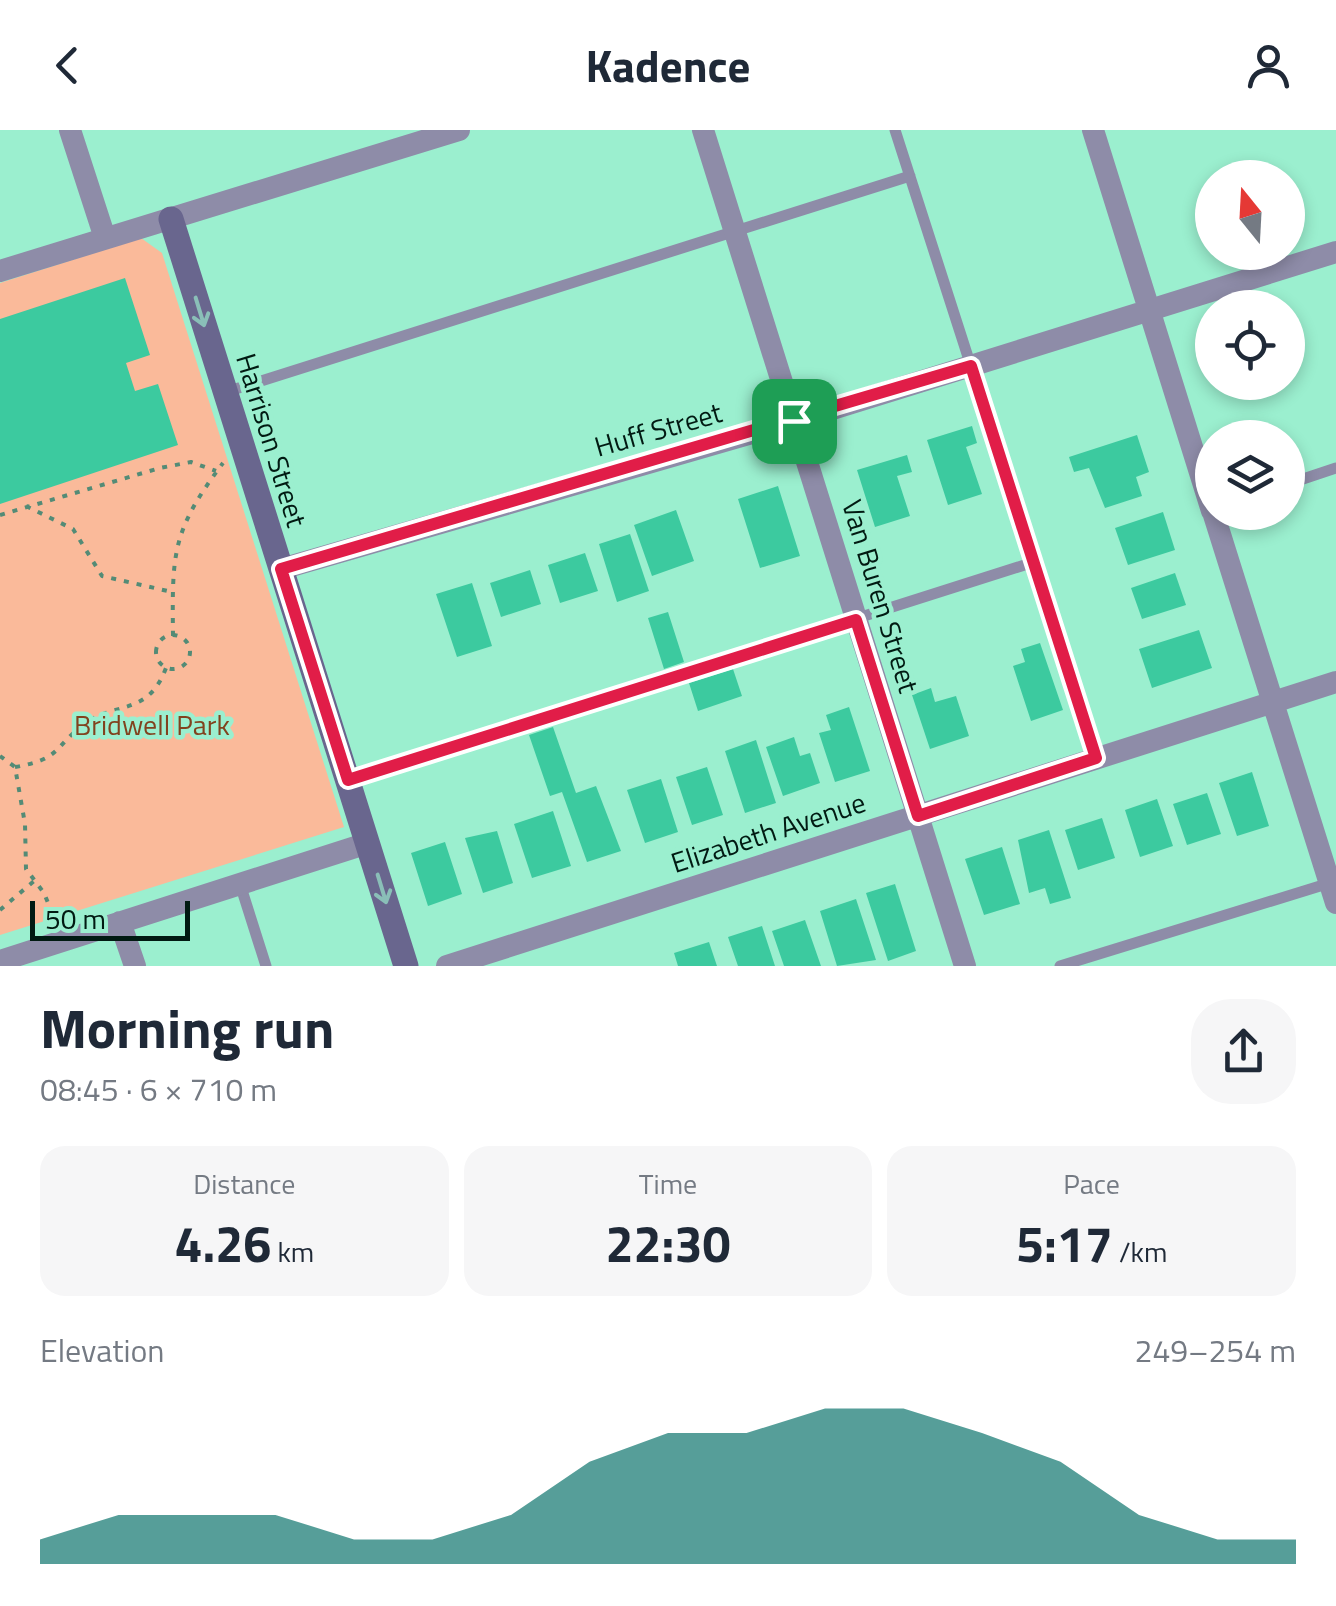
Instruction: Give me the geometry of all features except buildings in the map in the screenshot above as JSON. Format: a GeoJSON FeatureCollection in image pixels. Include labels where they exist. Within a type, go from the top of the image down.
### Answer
{"type":"FeatureCollection","features":[{"type":"Feature","properties":{"kind":"street"},"geometry":{"type":"LineString","coordinates":[[70,130],[105,238]]}},
{"type":"Feature","properties":{"kind":"street"},"geometry":{"type":"LineString","coordinates":[[0,271],[459,130]]}},
{"type":"Feature","properties":{"kind":"street","name":"Van Buren Street"},"geometry":{"type":"LineString","coordinates":[[703,130],[965,966]]}},
{"type":"Feature","properties":{"kind":"street"},"geometry":{"type":"LineString","coordinates":[[1093,130],[1195,455]]}},
{"type":"Feature","properties":{"kind":"street","name":"Harrison Street"},"geometry":{"type":"LineString","coordinates":[[171,219],[406,966]]}},
{"type":"Feature","properties":{"kind":"street","name":"Huff Street"},"geometry":{"type":"LineString","coordinates":[[281,569],[794,421],[1336,252]]}},
{"type":"Feature","properties":{"kind":"street"},"geometry":{"type":"LineString","coordinates":[[1218,530],[1334,889]]}},
{"type":"Feature","properties":{"kind":"street","name":"Elizabeth Avenue"},"geometry":{"type":"LineString","coordinates":[[446,966],[1336,682]]}},
{"type":"Feature","properties":{"kind":"street"},"geometry":{"type":"LineString","coordinates":[[0,961],[368,843]]}},
{"type":"Feature","properties":{"kind":"street"},"geometry":{"type":"LineString","coordinates":[[120,922],[134,966]]}},
{"type":"Feature","properties":{"kind":"lane"},"geometry":{"type":"LineString","coordinates":[[895,130],[1096,758]]}},
{"type":"Feature","properties":{"kind":"lane"},"geometry":{"type":"LineString","coordinates":[[226,392],[910,176]]}},
{"type":"Feature","properties":{"kind":"lane"},"geometry":{"type":"LineString","coordinates":[[1305,478],[1336,468]]}},
{"type":"Feature","properties":{"kind":"lane"},"geometry":{"type":"LineString","coordinates":[[348,780],[1034,562]]}},
{"type":"Feature","properties":{"kind":"lane"},"geometry":{"type":"LineString","coordinates":[[240,884],[266,966]]}},
{"type":"Feature","properties":{"kind":"lane"},"geometry":{"type":"LineString","coordinates":[[1060,966],[1334,889]]}},
{"type":"Feature","properties":{"kind":"path"},"geometry":{"type":"LineString","coordinates":[[173,636],[172,592],[178,536],[185,516],[240,438]]}},
{"type":"Feature","properties":{"kind":"path"},"geometry":{"type":"LineString","coordinates":[[0,515],[191,462],[216,471]]}},
{"type":"Feature","properties":{"kind":"path"},"geometry":{"type":"LineString","coordinates":[[26,506],[73,529],[102,576],[172,592]]}},
{"type":"Feature","properties":{"kind":"path"},"geometry":{"type":"LineString","coordinates":[[173,636],[184,640],[190,656],[181,667],[166,668],[157,650],[162,640],[173,636]]}},
{"type":"Feature","properties":{"kind":"path"},"geometry":{"type":"LineString","coordinates":[[15,767],[42,763],[60,752],[87,722],[131,708],[151,692],[166,668]]}},
{"type":"Feature","properties":{"kind":"path"},"geometry":{"type":"LineString","coordinates":[[0,756],[15,767],[25,824],[26,869],[63,939]]}},
{"type":"Feature","properties":{"kind":"path"},"geometry":{"type":"LineString","coordinates":[[0,910],[34,881]]}},
{"type":"Feature","properties":{"kind":"green space","name":"Bridwell Park"},"geometry":{"type":"Polygon","coordinates":[[[141,238],[162,253],[344,827],[0,935],[0,283],[141,238]]]}},
{"type":"Feature","properties":{"kind":"route"},"geometry":{"type":"LineString","coordinates":[[971,366],[1096,758],[918,816],[856,620],[348,780],[281,569],[794,421],[971,366]]}}]}
